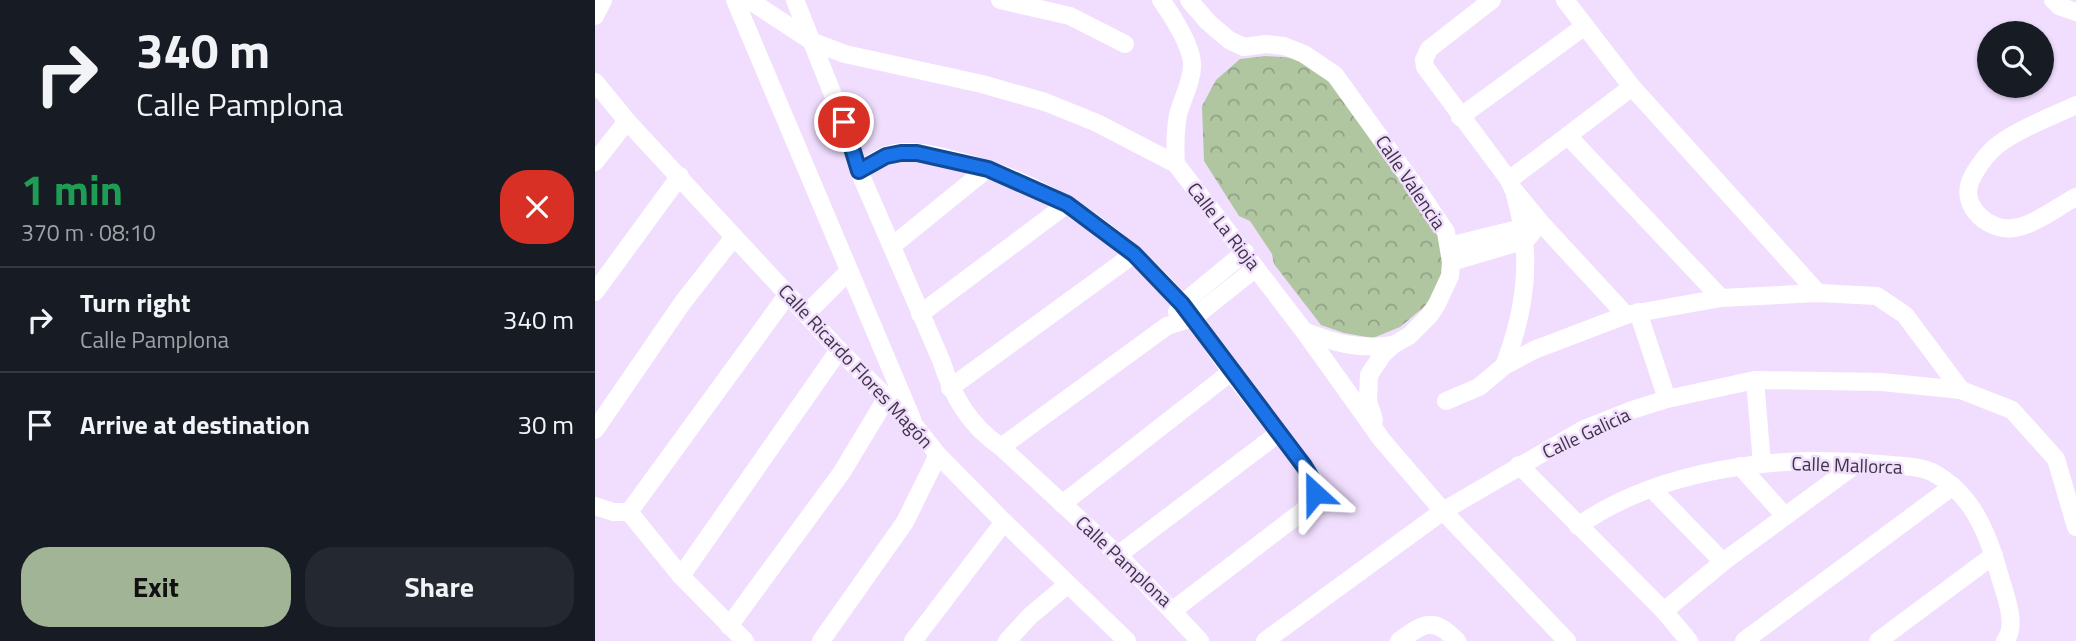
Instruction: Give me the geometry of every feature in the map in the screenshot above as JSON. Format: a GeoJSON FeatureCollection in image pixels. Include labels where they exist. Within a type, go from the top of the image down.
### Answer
{"type":"FeatureCollection","features":[{"type":"Feature","properties":{"kind":"street"},"geometry":{"type":"LineString","coordinates":[[595,16],[603,0]]}},
{"type":"Feature","properties":{"kind":"street"},"geometry":{"type":"LineString","coordinates":[[736,0],[915,426]]}},
{"type":"Feature","properties":{"kind":"street","name":"Calle La Rioja"},"geometry":{"type":"LineString","coordinates":[[749,0],[813,42],[845,54],[982,84],[1045,102],[1097,124],[1176,164],[1304,331],[1382,440],[1443,511],[1567,641]]}},
{"type":"Feature","properties":{"kind":"street","name":"Calle Pamplona"},"geometry":{"type":"LineString","coordinates":[[795,0],[844,122],[859,171],[941,360],[950,388],[969,418],[986,436],[1118,555],[1172,611],[1304,510],[1315,493],[1313,479],[1182,304],[1134,254],[1067,204],[988,169],[947,159],[901,153],[886,156],[859,171]]}},
{"type":"Feature","properties":{"kind":"street"},"geometry":{"type":"LineString","coordinates":[[1000,0],[1070,16],[1125,44]]}},
{"type":"Feature","properties":{"kind":"street"},"geometry":{"type":"LineString","coordinates":[[1058,0],[1070,16]]}},
{"type":"Feature","properties":{"kind":"street","name":"Calle Valencia"},"geometry":{"type":"LineString","coordinates":[[1189,0],[1208,22],[1229,40],[1244,47],[1266,44],[1284,46],[1304,54],[1335,75],[1433,211],[1446,232],[1450,254]]}},
{"type":"Feature","properties":{"kind":"street"},"geometry":{"type":"LineString","coordinates":[[1492,0],[1429,49],[1424,60],[1425,67],[1541,223],[1632,313],[1667,399]]}},
{"type":"Feature","properties":{"kind":"street"},"geometry":{"type":"LineString","coordinates":[[1565,0],[1632,87],[1818,293]]}},
{"type":"Feature","properties":{"kind":"street"},"geometry":{"type":"LineString","coordinates":[[2053,0],[2059,6],[2076,12]]}},
{"type":"Feature","properties":{"kind":"street"},"geometry":{"type":"LineString","coordinates":[[1166,2],[1184,38],[1192,63],[1186,94],[1178,114],[1176,164]]}},
{"type":"Feature","properties":{"kind":"street"},"geometry":{"type":"LineString","coordinates":[[1460,117],[1585,26]]}},
{"type":"Feature","properties":{"kind":"street","name":"Calle Ricardo Flores Magón"},"geometry":{"type":"LineString","coordinates":[[595,82],[627,121],[839,350],[1067,585],[1107,634],[1127,641]]}},
{"type":"Feature","properties":{"kind":"street"},"geometry":{"type":"LineString","coordinates":[[1511,184],[1632,87]]}},
{"type":"Feature","properties":{"kind":"street"},"geometry":{"type":"LineString","coordinates":[[2076,106],[1993,149],[1970,182],[1968,192],[1974,209],[1991,226],[2000,229],[2016,228],[2076,197]]}},
{"type":"Feature","properties":{"kind":"street"},"geometry":{"type":"LineString","coordinates":[[595,162],[627,121]]}},
{"type":"Feature","properties":{"kind":"street"},"geometry":{"type":"LineString","coordinates":[[1568,136],[1721,298]]}},
{"type":"Feature","properties":{"kind":"street"},"geometry":{"type":"LineString","coordinates":[[892,246],[988,169]]}},
{"type":"Feature","properties":{"kind":"street"},"geometry":{"type":"LineString","coordinates":[[595,292],[680,176]]}},
{"type":"Feature","properties":{"kind":"street"},"geometry":{"type":"LineString","coordinates":[[1504,366],[1514,340],[1525,289],[1525,234],[1511,184]]}},
{"type":"Feature","properties":{"kind":"street"},"geometry":{"type":"LineString","coordinates":[[920,314],[1067,204]]}},
{"type":"Feature","properties":{"kind":"street"},"geometry":{"type":"LineString","coordinates":[[1382,440],[1368,401],[1367,383],[1376,361],[1393,345],[1409,336],[1433,310],[1450,276],[1450,254],[1525,234],[1541,223]]}},
{"type":"Feature","properties":{"kind":"street"},"geometry":{"type":"LineString","coordinates":[[595,430],[654,343],[734,237]]}},
{"type":"Feature","properties":{"kind":"street"},"geometry":{"type":"LineString","coordinates":[[1167,326],[1182,304],[1245,252]]}},
{"type":"Feature","properties":{"kind":"street"},"geometry":{"type":"LineString","coordinates":[[950,388],[1134,254]]}},
{"type":"Feature","properties":{"kind":"street"},"geometry":{"type":"LineString","coordinates":[[1001,447],[1167,326],[1193,318],[1256,268]]}},
{"type":"Feature","properties":{"kind":"street"},"geometry":{"type":"LineString","coordinates":[[806,314],[849,271]]}},
{"type":"Feature","properties":{"kind":"street"},"geometry":{"type":"LineString","coordinates":[[1446,401],[1479,387],[1504,366],[1534,350],[1632,313],[1721,298],[1818,293],[1877,296],[1905,315],[1961,390]]}},
{"type":"Feature","properties":{"kind":"street"},"geometry":{"type":"LineString","coordinates":[[629,512],[788,294]]}},
{"type":"Feature","properties":{"kind":"street"},"geometry":{"type":"LineString","coordinates":[[1304,331],[1350,346],[1364,348],[1393,345]]}},
{"type":"Feature","properties":{"kind":"street"},"geometry":{"type":"LineString","coordinates":[[681,576],[839,350]]}},
{"type":"Feature","properties":{"kind":"street"},"geometry":{"type":"LineString","coordinates":[[1062,504],[1231,372]]}},
{"type":"Feature","properties":{"kind":"street"},"geometry":{"type":"LineString","coordinates":[[1755,380],[1762,464]]}},
{"type":"Feature","properties":{"kind":"street","name":"Calle Galicia"},"geometry":{"type":"LineString","coordinates":[[1265,641],[1443,511],[1584,429],[1667,399],[1755,380],[1882,382],[1961,390],[2012,410],[2076,477]]}},
{"type":"Feature","properties":{"kind":"street"},"geometry":{"type":"LineString","coordinates":[[729,626],[842,472],[886,399]]}},
{"type":"Feature","properties":{"kind":"street"},"geometry":{"type":"LineString","coordinates":[[1118,555],[1279,433]]}},
{"type":"Feature","properties":{"kind":"street"},"geometry":{"type":"LineString","coordinates":[[821,641],[905,522],[938,455]]}},
{"type":"Feature","properties":{"kind":"street"},"geometry":{"type":"LineString","coordinates":[[2056,459],[2076,527]]}},
{"type":"Feature","properties":{"kind":"street"},"geometry":{"type":"LineString","coordinates":[[1664,611],[1784,515],[1859,462]]}},
{"type":"Feature","properties":{"kind":"street","name":"Calle Mallorca"},"geometry":{"type":"LineString","coordinates":[[1578,526],[1597,513],[1652,489],[1678,480],[1740,466],[1859,462],[1930,471],[1953,486],[1970,502],[1994,555],[2011,627],[2005,641]]}},
{"type":"Feature","properties":{"kind":"street"},"geometry":{"type":"LineString","coordinates":[[1519,465],[1664,611],[1689,641]]}},
{"type":"Feature","properties":{"kind":"street"},"geometry":{"type":"LineString","coordinates":[[1740,466],[1784,515]]}},
{"type":"Feature","properties":{"kind":"street"},"geometry":{"type":"LineString","coordinates":[[1744,641],[1953,486]]}},
{"type":"Feature","properties":{"kind":"street"},"geometry":{"type":"LineString","coordinates":[[1652,489],[1723,562]]}},
{"type":"Feature","properties":{"kind":"street"},"geometry":{"type":"LineString","coordinates":[[595,506],[613,512],[629,512]]}},
{"type":"Feature","properties":{"kind":"street"},"geometry":{"type":"LineString","coordinates":[[629,512],[681,576],[745,641]]}},
{"type":"Feature","properties":{"kind":"street"},"geometry":{"type":"LineString","coordinates":[[913,641],[1003,522]]}},
{"type":"Feature","properties":{"kind":"street"},"geometry":{"type":"LineString","coordinates":[[1878,641],[1994,555]]}},
{"type":"Feature","properties":{"kind":"street"},"geometry":{"type":"LineString","coordinates":[[1007,641],[1030,615],[1067,585]]}},
{"type":"Feature","properties":{"kind":"street"},"geometry":{"type":"LineString","coordinates":[[1172,611],[1200,641]]}},
{"type":"Feature","properties":{"kind":"street"},"geometry":{"type":"LineString","coordinates":[[1399,641],[1416,628],[1431,623],[1442,628],[1457,641]]}},
{"type":"Feature","properties":{"kind":"green space"},"geometry":{"type":"Polygon","coordinates":[[[1265,56],[1296,58],[1323,73],[1443,236],[1448,272],[1430,302],[1400,327],[1373,338],[1344,333],[1321,325],[1274,264],[1272,254],[1250,221],[1239,216],[1204,161],[1202,106],[1216,80],[1240,59],[1265,56]]]}},
{"type":"Feature","properties":{"kind":"route"},"geometry":{"type":"LineString","coordinates":[[844,122],[859,171],[886,156],[901,153],[917,153],[988,169],[1067,204],[1134,254],[1193,318],[1304,466],[1313,479],[1315,493]]}}]}
